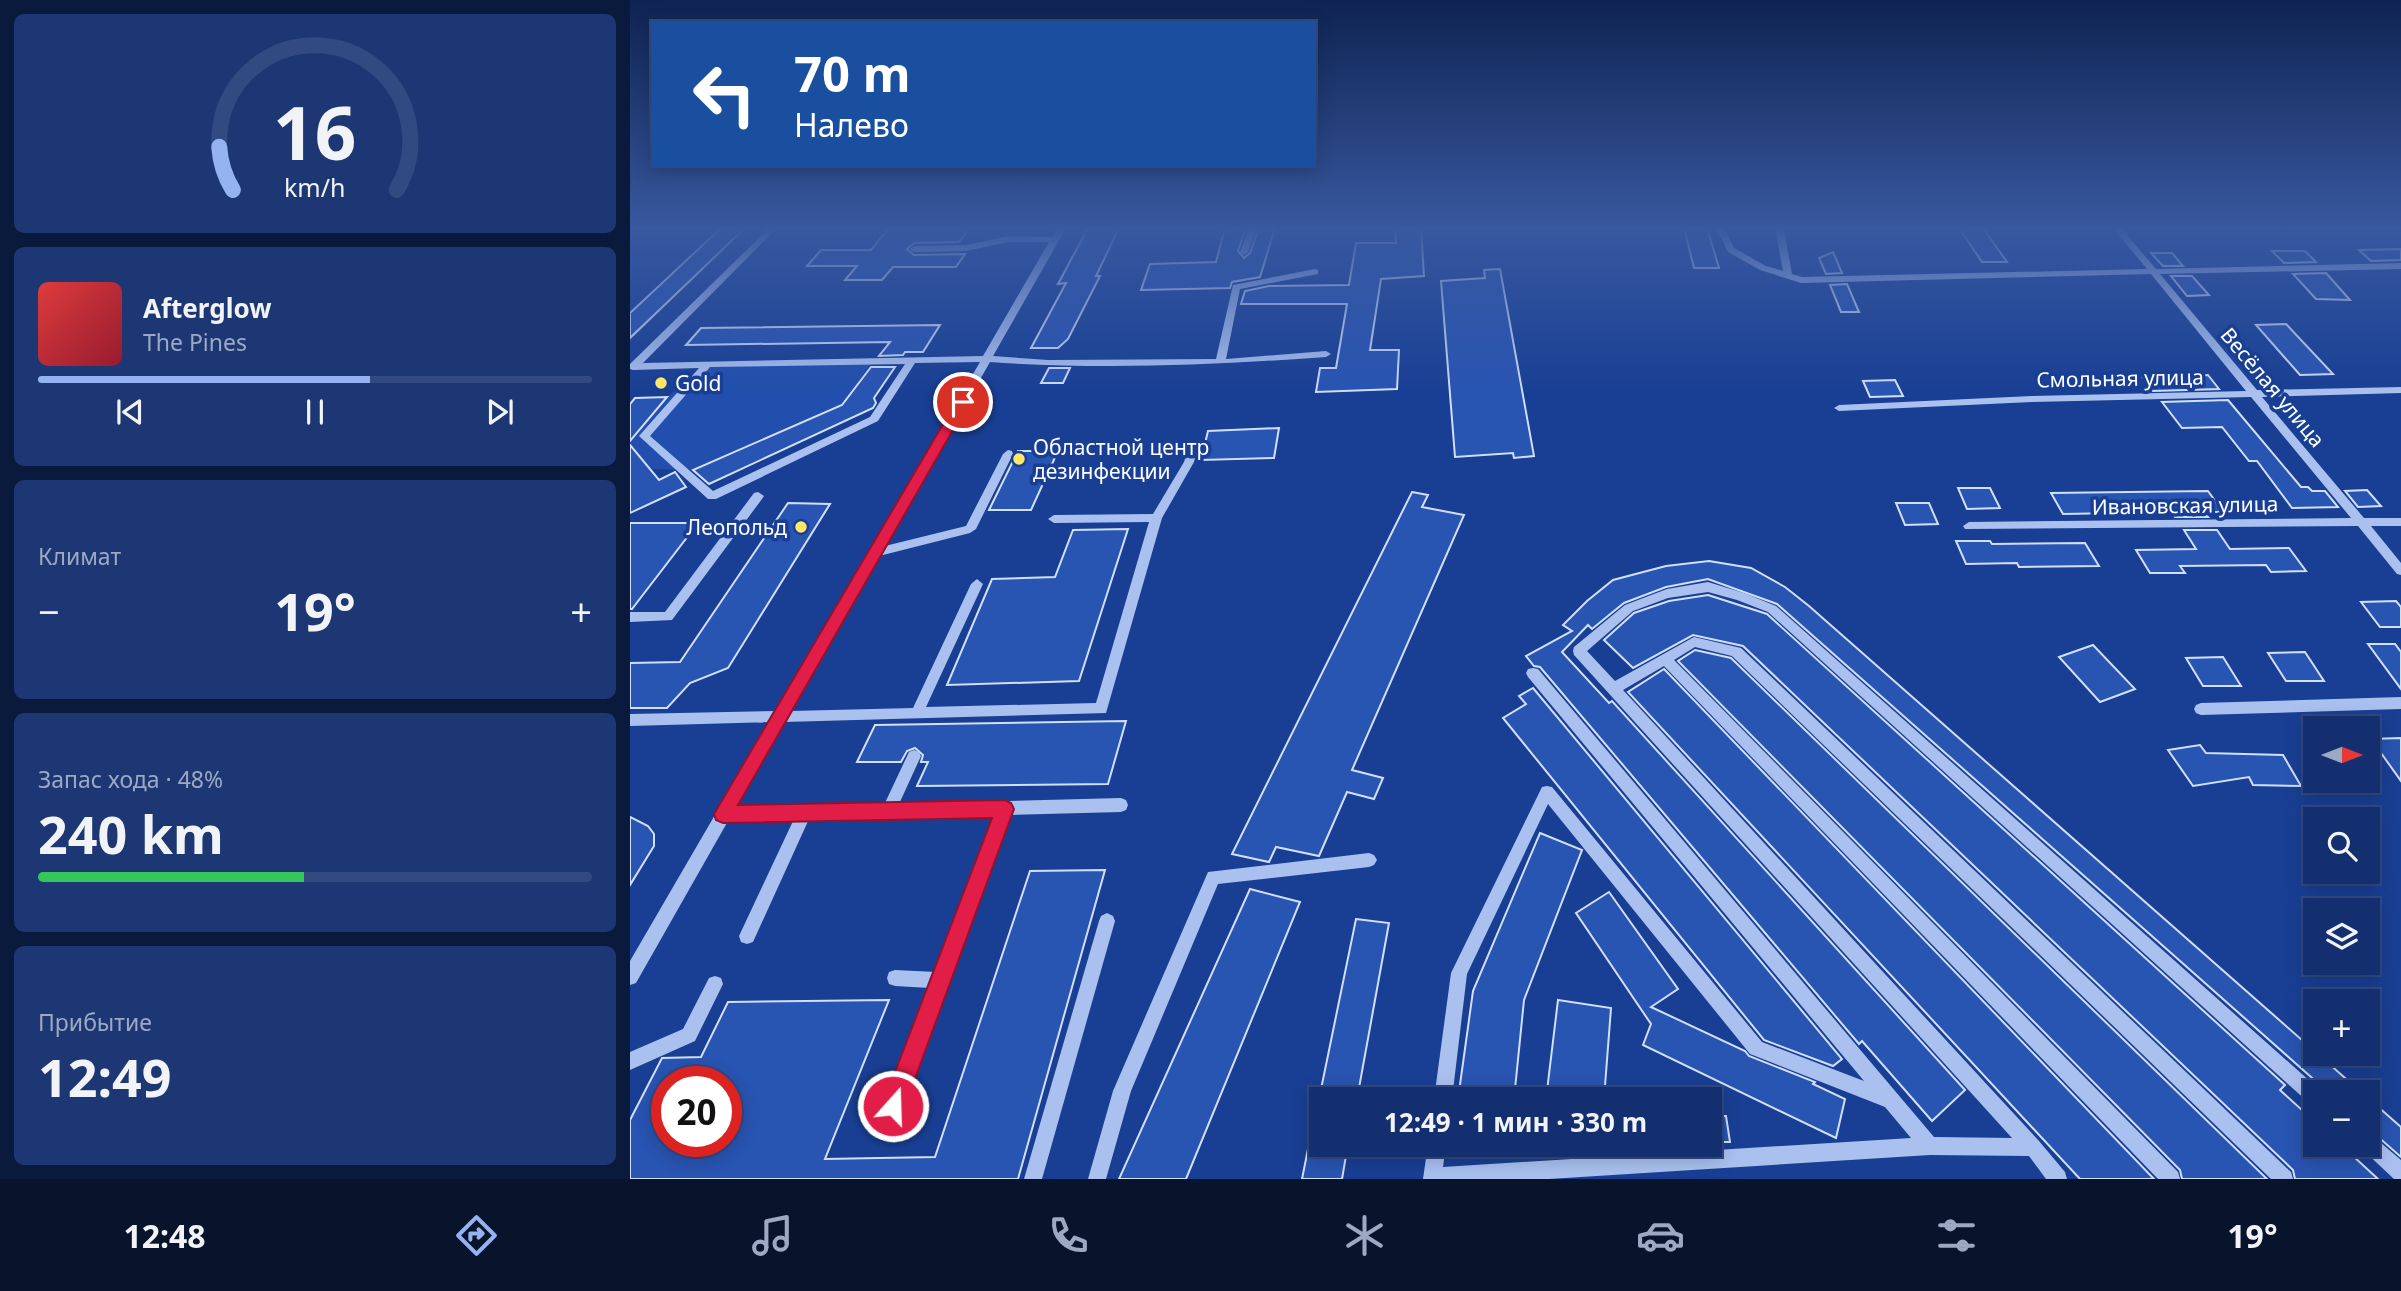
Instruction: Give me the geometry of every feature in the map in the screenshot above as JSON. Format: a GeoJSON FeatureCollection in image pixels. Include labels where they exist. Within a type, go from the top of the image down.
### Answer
{"type":"FeatureCollection","features":[{"type":"Feature","properties":{"kind":"street"},"geometry":{"type":"LineString","coordinates":[[632,368],[718,283]]}},
{"type":"Feature","properties":{"kind":"street"},"geometry":{"type":"LineString","coordinates":[[630,977],[778,716],[1031,283]]}},
{"type":"Feature","properties":{"kind":"street"},"geometry":{"type":"LineString","coordinates":[[1220,362],[1237,287],[1256,283]]}},
{"type":"Feature","properties":{"kind":"street","name":"Весёлая улица"},"geometry":{"type":"LineString","coordinates":[[2161,283],[2401,570]]}},
{"type":"Feature","properties":{"kind":"street"},"geometry":{"type":"LineString","coordinates":[[632,368],[988,359],[1048,363],[1220,362],[1326,354]]}},
{"type":"Feature","properties":{"kind":"street"},"geometry":{"type":"LineString","coordinates":[[708,364],[644,436],[712,496],[874,419],[912,360]]}},
{"type":"Feature","properties":{"kind":"street","name":"Смольная улица"},"geometry":{"type":"LineString","coordinates":[[1839,408],[2032,399],[2401,390]]}},
{"type":"Feature","properties":{"kind":"street"},"geometry":{"type":"LineString","coordinates":[[630,720],[1101,709],[1156,518],[1189,462],[1193,448]]}},
{"type":"Feature","properties":{"kind":"street"},"geometry":{"type":"LineString","coordinates":[[630,617],[668,617],[758,496]]}},
{"type":"Feature","properties":{"kind":"street"},"geometry":{"type":"LineString","coordinates":[[1054,519],[1156,518]]}},
{"type":"Feature","properties":{"kind":"street","name":"Ивановская улица"},"geometry":{"type":"LineString","coordinates":[[1969,526],[2401,522]]}},
{"type":"Feature","properties":{"kind":"street"},"geometry":{"type":"LineString","coordinates":[[917,713],[977,584]]}},
{"type":"Feature","properties":{"kind":"street"},"geometry":{"type":"LineString","coordinates":[[2057,1179],[2033,1147],[1579,651],[1629,608],[1667,594],[1708,587],[1772,609],[2303,1086]]}},
{"type":"Feature","properties":{"kind":"street"},"geometry":{"type":"LineString","coordinates":[[1613,689],[1694,642],[1736,652],[2284,1179]]}},
{"type":"Feature","properties":{"kind":"street"},"geometry":{"type":"LineString","coordinates":[[1665,659],[2171,1179]]}},
{"type":"Feature","properties":{"kind":"street"},"geometry":{"type":"LineString","coordinates":[[1533,673],[1930,1146],[2033,1147]]}},
{"type":"Feature","properties":{"kind":"street"},"geometry":{"type":"LineString","coordinates":[[2201,709],[2401,703]]}},
{"type":"Feature","properties":{"kind":"street"},"geometry":{"type":"LineString","coordinates":[[889,810],[914,757]]}},
{"type":"Feature","properties":{"kind":"street"},"geometry":{"type":"LineString","coordinates":[[1445,1087],[1459,973],[1547,792],[1756,1048],[1891,1100]]}},
{"type":"Feature","properties":{"kind":"street"},"geometry":{"type":"LineString","coordinates":[[723,814],[1121,805]]}},
{"type":"Feature","properties":{"kind":"street"},"geometry":{"type":"LineString","coordinates":[[884,1131],[1005,809]]}},
{"type":"Feature","properties":{"kind":"street"},"geometry":{"type":"LineString","coordinates":[[1097,1179],[1122,1091],[1213,877],[1369,860]]}},
{"type":"Feature","properties":{"kind":"street"},"geometry":{"type":"LineString","coordinates":[[895,978],[939,980]]}},
{"type":"Feature","properties":{"kind":"street"},"geometry":{"type":"LineString","coordinates":[[630,1062],[689,1035],[715,984]]}},
{"type":"Feature","properties":{"kind":"street"},"geometry":{"type":"LineString","coordinates":[[2380,1154],[2401,1173]]}},
{"type":"Feature","properties":{"kind":"street"},"geometry":{"type":"LineString","coordinates":[[1432,1178],[1435,1157]]}},
{"type":"Feature","properties":{"kind":"lane"},"geometry":{"type":"LineString","coordinates":[[874,553],[970,529],[1007,454]]}},
{"type":"Feature","properties":{"kind":"lane"},"geometry":{"type":"LineString","coordinates":[[747,936],[805,811]]}},
{"type":"Feature","properties":{"kind":"lane"},"geometry":{"type":"LineString","coordinates":[[1033,1179],[1107,921]]}},
{"type":"Feature","properties":{"kind":"lane"},"geometry":{"type":"LineString","coordinates":[[1432,1178],[1930,1146]]}},
{"type":"Feature","properties":{"kind":"shaded area"},"geometry":{"type":"Polygon","coordinates":[[[873,361],[842,405],[693,470],[650,469],[630,445],[630,441],[667,397],[708,364],[873,361]]]}},
{"type":"Feature","properties":{"kind":"building"},"geometry":{"type":"Polygon","coordinates":[[[662,283],[687,283],[630,338],[630,313],[662,283]]]}},
{"type":"Feature","properties":{"kind":"building"},"geometry":{"type":"Polygon","coordinates":[[[1066,283],[1096,283],[1068,339],[1058,348],[1031,348],[1066,283]]]}},
{"type":"Feature","properties":{"kind":"building"},"geometry":{"type":"Polygon","coordinates":[[[1143,283],[1232,283],[1230,288],[1141,290],[1143,283]]]}},
{"type":"Feature","properties":{"kind":"building"},"geometry":{"type":"Polygon","coordinates":[[[1380,283],[1370,350],[1399,350],[1397,389],[1316,392],[1320,368],[1336,368],[1347,304],[1241,304],[1245,291],[1269,286],[1380,283]]]}},
{"type":"Feature","properties":{"kind":"building"},"geometry":{"type":"Polygon","coordinates":[[[1441,283],[1503,283],[1534,456],[1514,458],[1513,453],[1455,457],[1441,283]]]}},
{"type":"Feature","properties":{"kind":"building"},"geometry":{"type":"Polygon","coordinates":[[[2177,283],[2198,283],[2209,295],[2187,296],[2177,283]]]}},
{"type":"Feature","properties":{"kind":"building"},"geometry":{"type":"Polygon","coordinates":[[[2301,283],[2335,283],[2350,300],[2316,299],[2301,283]]]}},
{"type":"Feature","properties":{"kind":"building"},"geometry":{"type":"Polygon","coordinates":[[[1847,284],[1859,312],[1841,312],[1830,285],[1847,284]]]}},
{"type":"Feature","properties":{"kind":"building"},"geometry":{"type":"Polygon","coordinates":[[[2286,324],[2333,374],[2300,375],[2256,325],[2286,324]]]}},
{"type":"Feature","properties":{"kind":"building"},"geometry":{"type":"Polygon","coordinates":[[[940,325],[923,352],[905,352],[903,355],[879,356],[890,342],[686,345],[701,328],[940,325]]]}},
{"type":"Feature","properties":{"kind":"building"},"geometry":{"type":"Polygon","coordinates":[[[871,367],[895,367],[874,398],[876,403],[873,408],[709,484],[693,470],[842,405],[871,367]]]}},
{"type":"Feature","properties":{"kind":"building"},"geometry":{"type":"Polygon","coordinates":[[[1049,368],[1070,368],[1063,383],[1041,383],[1049,368]]]}},
{"type":"Feature","properties":{"kind":"building"},"geometry":{"type":"Polygon","coordinates":[[[2208,375],[2219,389],[2153,391],[2143,378],[2208,375]]]}},
{"type":"Feature","properties":{"kind":"building"},"geometry":{"type":"Polygon","coordinates":[[[1895,380],[1903,396],[1870,397],[1863,381],[1895,380]]]}},
{"type":"Feature","properties":{"kind":"building"},"geometry":{"type":"Polygon","coordinates":[[[667,397],[630,441],[630,404],[635,398],[667,397]]]}},
{"type":"Feature","properties":{"kind":"building"},"geometry":{"type":"Polygon","coordinates":[[[2228,400],[2301,487],[2308,487],[2312,491],[2325,491],[2338,507],[2292,508],[2257,461],[2249,461],[2222,427],[2182,428],[2162,402],[2228,400]]]}},
{"type":"Feature","properties":{"kind":"building"},"geometry":{"type":"Polygon","coordinates":[[[1279,428],[1274,458],[1201,460],[1208,431],[1279,428]]]}},
{"type":"Feature","properties":{"kind":"building"},"geometry":{"type":"Polygon","coordinates":[[[630,445],[659,480],[675,472],[686,487],[630,513],[630,445]]]}},
{"type":"Feature","properties":{"kind":"building"},"geometry":{"type":"Polygon","coordinates":[[[1018,451],[1058,451],[1031,510],[989,510],[1018,451]]]}},
{"type":"Feature","properties":{"kind":"building"},"geometry":{"type":"Polygon","coordinates":[[[1958,488],[1990,488],[2000,508],[1967,509],[1958,488]]]}},
{"type":"Feature","properties":{"kind":"building"},"geometry":{"type":"Polygon","coordinates":[[[2367,490],[2381,506],[2358,507],[2345,491],[2367,490]]]}},
{"type":"Feature","properties":{"kind":"building"},"geometry":{"type":"Polygon","coordinates":[[[2208,491],[2223,512],[2204,512],[2208,517],[2175,517],[2172,512],[2063,514],[2051,493],[2208,491]]]}},
{"type":"Feature","properties":{"kind":"building"},"geometry":{"type":"Polygon","coordinates":[[[1412,492],[1428,495],[1422,507],[1464,515],[1352,770],[1383,778],[1374,799],[1347,792],[1319,856],[1276,847],[1269,862],[1232,854],[1412,492]]]}},
{"type":"Feature","properties":{"kind":"building"},"geometry":{"type":"Polygon","coordinates":[[[788,503],[830,504],[728,668],[690,683],[667,708],[630,708],[630,663],[680,662],[788,503]]]}},
{"type":"Feature","properties":{"kind":"building"},"geometry":{"type":"Polygon","coordinates":[[[1896,503],[1929,503],[1938,524],[1905,525],[1896,503]]]}},
{"type":"Feature","properties":{"kind":"building"},"geometry":{"type":"Polygon","coordinates":[[[630,523],[698,523],[632,609],[630,609],[630,523]]]}},
{"type":"Feature","properties":{"kind":"building"},"geometry":{"type":"Polygon","coordinates":[[[1128,529],[1079,681],[947,685],[992,579],[1055,577],[1073,530],[1128,529]]]}},
{"type":"Feature","properties":{"kind":"building"},"geometry":{"type":"Polygon","coordinates":[[[2184,530],[2217,530],[2230,549],[2289,548],[2306,571],[2271,572],[2266,565],[2180,566],[2185,573],[2150,573],[2136,550],[2196,549],[2184,530]]]}},
{"type":"Feature","properties":{"kind":"building"},"geometry":{"type":"Polygon","coordinates":[[[1956,541],[1990,541],[1992,544],[2085,543],[2099,566],[2019,567],[2017,563],[1966,564],[1956,541]]]}},
{"type":"Feature","properties":{"kind":"building"},"geometry":{"type":"Polygon","coordinates":[[[1709,561],[1751,568],[1785,587],[2303,1041],[2303,1066],[2331,1066],[2347,1080],[2314,1080],[1777,604],[1708,579],[1666,587],[1624,603],[1592,629],[1588,625],[1562,652],[1609,703],[1612,701],[1965,1090],[1932,1121],[1862,1041],[1859,1044],[1540,667],[1534,666],[1526,656],[1572,631],[1563,625],[1613,580],[1666,566],[1709,561]]]}},
{"type":"Feature","properties":{"kind":"building"},"geometry":{"type":"Polygon","coordinates":[[[1708,595],[1767,614],[2285,1085],[2280,1090],[2303,1111],[2303,1157],[2354,1157],[2378,1179],[2295,1179],[2293,1170],[1743,646],[1693,635],[1633,668],[1604,640],[1634,613],[1669,601],[1708,595]]]}},
{"type":"Feature","properties":{"kind":"building"},"geometry":{"type":"Polygon","coordinates":[[[2396,601],[2401,607],[2401,627],[2380,627],[2361,602],[2396,601]]]}},
{"type":"Feature","properties":{"kind":"building"},"geometry":{"type":"Polygon","coordinates":[[[2368,644],[2395,644],[2401,652],[2401,689],[2368,644]]]}},
{"type":"Feature","properties":{"kind":"building"},"geometry":{"type":"Polygon","coordinates":[[[2093,645],[2135,689],[2100,702],[2059,657],[2093,645]]]}},
{"type":"Feature","properties":{"kind":"building"},"geometry":{"type":"Polygon","coordinates":[[[1695,650],[1731,658],[2267,1179],[2182,1179],[2180,1170],[1678,661],[1695,650]]]}},
{"type":"Feature","properties":{"kind":"building"},"geometry":{"type":"Polygon","coordinates":[[[2305,652],[2324,681],[2286,681],[2268,653],[2305,652]]]}},
{"type":"Feature","properties":{"kind":"building"},"geometry":{"type":"Polygon","coordinates":[[[2223,657],[2241,686],[2203,686],[2186,658],[2223,657]]]}},
{"type":"Feature","properties":{"kind":"building"},"geometry":{"type":"Polygon","coordinates":[[[1664,669],[2154,1179],[2080,1179],[1628,692],[1664,669]]]}},
{"type":"Feature","properties":{"kind":"building"},"geometry":{"type":"Polygon","coordinates":[[[1533,688],[1842,1059],[1833,1066],[1764,1040],[1503,718],[1526,704],[1519,696],[1533,688]]]}},
{"type":"Feature","properties":{"kind":"building"},"geometry":{"type":"Polygon","coordinates":[[[1126,721],[1108,784],[917,786],[928,762],[921,762],[923,755],[915,748],[907,751],[901,762],[857,762],[875,725],[1126,721]]]}},
{"type":"Feature","properties":{"kind":"building"},"geometry":{"type":"Polygon","coordinates":[[[2401,738],[2401,781],[2380,752],[2380,739],[2401,738]]]}},
{"type":"Feature","properties":{"kind":"building"},"geometry":{"type":"Polygon","coordinates":[[[2200,745],[2206,753],[2283,755],[2301,786],[2253,785],[2249,777],[2193,786],[2168,750],[2200,745]]]}},
{"type":"Feature","properties":{"kind":"building"},"geometry":{"type":"Polygon","coordinates":[[[630,817],[648,826],[654,834],[654,846],[630,885],[630,817]]]}},
{"type":"Feature","properties":{"kind":"building"},"geometry":{"type":"Polygon","coordinates":[[[1540,833],[1582,850],[1524,1000],[1515,1087],[1460,1087],[1473,991],[1540,833]]]}},
{"type":"Feature","properties":{"kind":"building"},"geometry":{"type":"Polygon","coordinates":[[[1105,870],[1018,1179],[630,1179],[630,1120],[651,1079],[651,1157],[742,1157],[742,1066],[658,1066],[662,1058],[701,1057],[728,1002],[889,1000],[825,1159],[935,1157],[1030,871],[1105,870]]]}},
{"type":"Feature","properties":{"kind":"building"},"geometry":{"type":"Polygon","coordinates":[[[1250,889],[1300,902],[1186,1179],[1119,1179],[1250,889]]]}},
{"type":"Feature","properties":{"kind":"building"},"geometry":{"type":"Polygon","coordinates":[[[1609,892],[1678,989],[1651,1007],[1745,1051],[1749,1056],[1815,1082],[1813,1084],[1845,1099],[1836,1138],[1643,1045],[1651,1024],[1576,913],[1609,892]]]}},
{"type":"Feature","properties":{"kind":"building"},"geometry":{"type":"Polygon","coordinates":[[[1356,919],[1389,923],[1359,1087],[1321,1087],[1356,919]]]}},
{"type":"Feature","properties":{"kind":"building"},"geometry":{"type":"Polygon","coordinates":[[[1558,1000],[1611,1008],[1605,1087],[1547,1087],[1558,1000]]]}},
{"type":"Feature","properties":{"kind":"building"},"geometry":{"type":"Polygon","coordinates":[[[2380,1109],[2401,1127],[2401,1157],[2380,1139],[2380,1109]]]}},
{"type":"Feature","properties":{"kind":"building"},"geometry":{"type":"Polygon","coordinates":[[[1722,1116],[1726,1116],[1730,1142],[1722,1142],[1722,1116]]]}},
{"type":"Feature","properties":{"kind":"building"},"geometry":{"type":"Polygon","coordinates":[[[1309,1144],[1309,1157],[1346,1157],[1342,1179],[1302,1179],[1309,1144]]]}},
{"type":"Feature","properties":{"kind":"place","name":"Gold"},"geometry":{"type":"Point","coordinates":[661,383]}},
{"type":"Feature","properties":{"kind":"place","name":"Областной центр дезинфекции"},"geometry":{"type":"Point","coordinates":[1019,459]}},
{"type":"Feature","properties":{"kind":"place","name":"Леопольд"},"geometry":{"type":"Point","coordinates":[801,527]}},
{"type":"Feature","properties":{"kind":"route"},"geometry":{"type":"LineString","coordinates":[[893,1106],[1005,809],[723,814],[963,402]]}}]}
